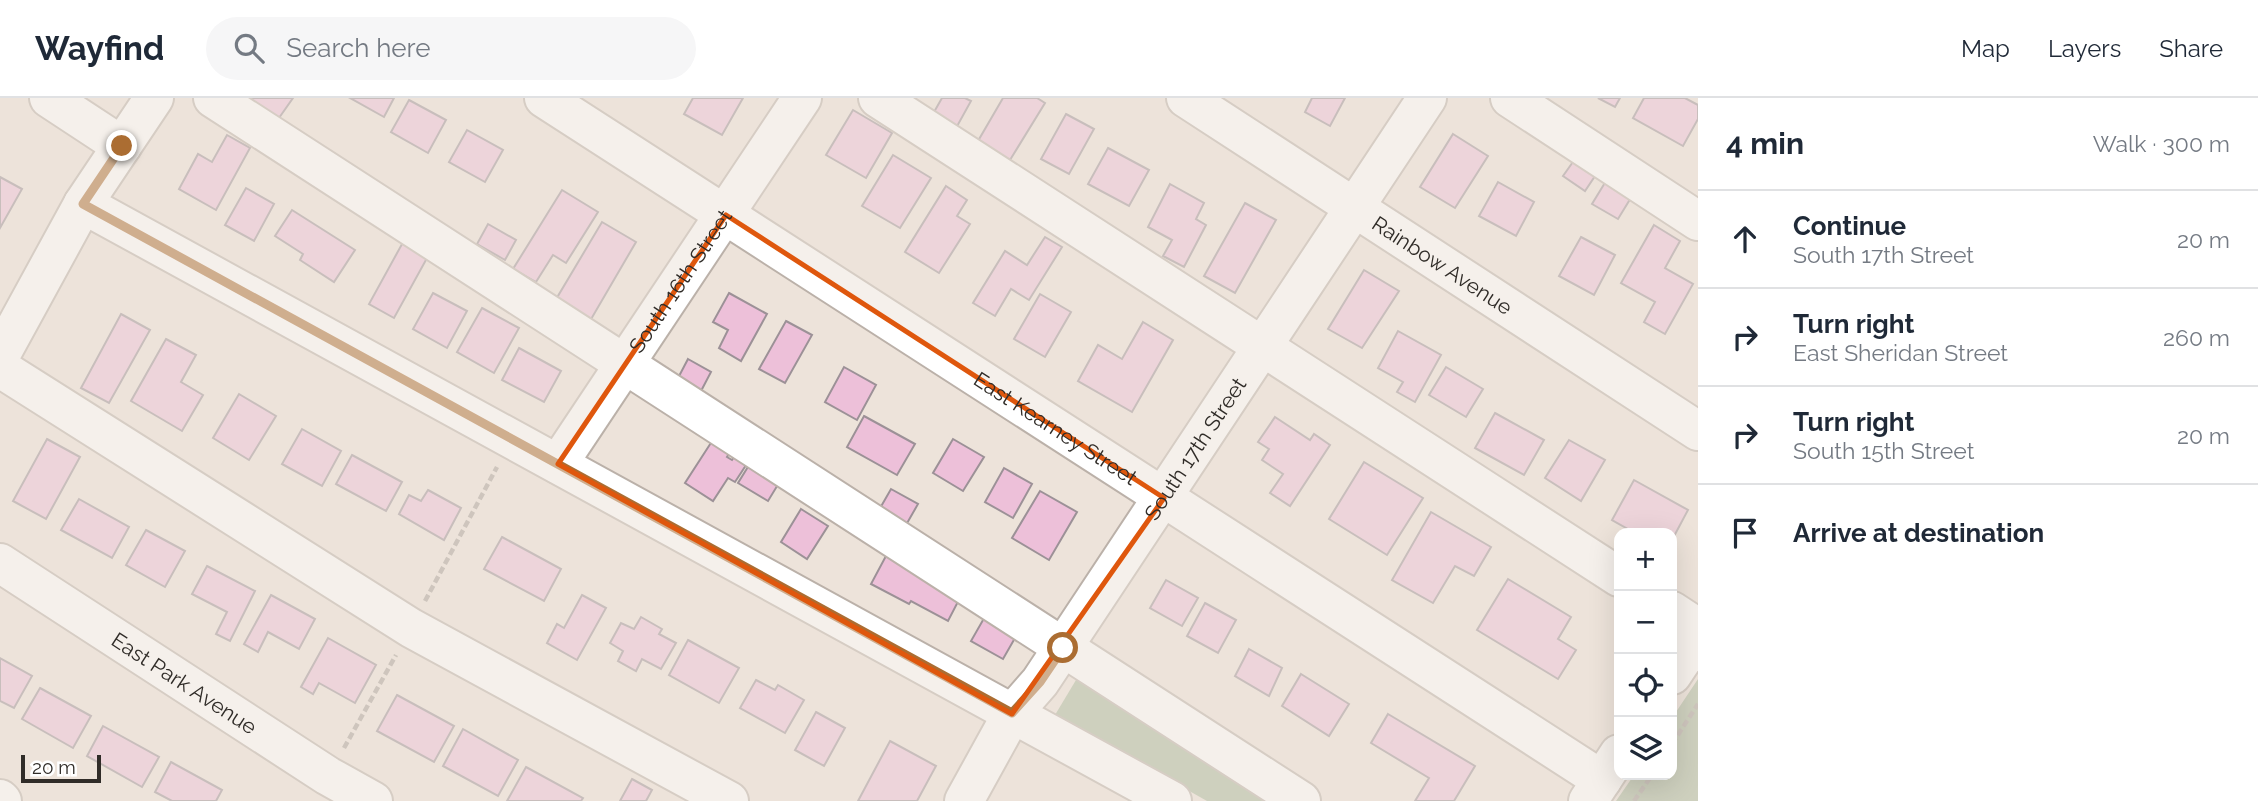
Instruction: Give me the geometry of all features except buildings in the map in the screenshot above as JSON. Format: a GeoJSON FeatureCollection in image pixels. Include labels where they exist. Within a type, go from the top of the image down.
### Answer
{"type":"FeatureCollection","features":[{"type":"Feature","properties":{"kind":"street"},"geometry":{"type":"LineString","coordinates":[[50,98],[122,146]]}},
{"type":"Feature","properties":{"kind":"street"},"geometry":{"type":"LineString","coordinates":[[5,336],[83,204],[154,98]]}},
{"type":"Feature","properties":{"kind":"street"},"geometry":{"type":"LineString","coordinates":[[213,98],[1301,801]]}},
{"type":"Feature","properties":{"kind":"street","name":"East Kearney Street"},"geometry":{"type":"LineString","coordinates":[[544,98],[1603,778]]}},
{"type":"Feature","properties":{"kind":"street","name":"South 16th Street"},"geometry":{"type":"LineString","coordinates":[[558,464],[802,98]]}},
{"type":"Feature","properties":{"kind":"street"},"geometry":{"type":"LineString","coordinates":[[878,98],[1614,575]]}},
{"type":"Feature","properties":{"kind":"street","name":"Rainbow Avenue"},"geometry":{"type":"LineString","coordinates":[[1186,98],[1698,431]]}},
{"type":"Feature","properties":{"kind":"street","name":"South 17th Street"},"geometry":{"type":"LineString","coordinates":[[964,801],[1012,713],[1040,682],[1063,648],[1427,98]]}},
{"type":"Feature","properties":{"kind":"street"},"geometry":{"type":"LineString","coordinates":[[1510,98],[1698,221]]}},
{"type":"Feature","properties":{"kind":"street"},"geometry":{"type":"LineString","coordinates":[[83,204],[1172,801]]}},
{"type":"Feature","properties":{"kind":"street"},"geometry":{"type":"LineString","coordinates":[[0,368],[411,628],[729,801]]}},
{"type":"Feature","properties":{"kind":"street","name":"East Park Avenue"},"geometry":{"type":"LineString","coordinates":[[0,564],[328,776],[373,801]]}},
{"type":"Feature","properties":{"kind":"street"},"geometry":{"type":"LineString","coordinates":[[1677,614],[1698,628]]}},
{"type":"Feature","properties":{"kind":"street"},"geometry":{"type":"LineString","coordinates":[[1677,668],[1698,636]]}},
{"type":"Feature","properties":{"kind":"path"},"geometry":{"type":"LineString","coordinates":[[1677,736],[1698,704]]}},
{"type":"Feature","properties":{"kind":"path"},"geometry":{"type":"LineString","coordinates":[[1634,801],[1649,780]]}},
{"type":"Feature","properties":{"kind":"highlighted area"},"geometry":{"type":"Polygon","coordinates":[[[726,215],[1164,498],[1012,714],[558,464],[726,215]]]}},
{"type":"Feature","properties":{"kind":"green space"},"geometry":{"type":"Polygon","coordinates":[[[1082,670],[1281,801],[1207,801],[1055,715],[1082,670]]]}},
{"type":"Feature","properties":{"kind":"green space"},"geometry":{"type":"Polygon","coordinates":[[[1698,679],[1698,801],[1616,801],[1631,780],[1677,780],[1677,710],[1698,679]]]}},
{"type":"Feature","properties":{"kind":"route"},"geometry":{"type":"LineString","coordinates":[[122,146],[83,204],[1012,713],[1040,682],[1063,648]]}}]}
